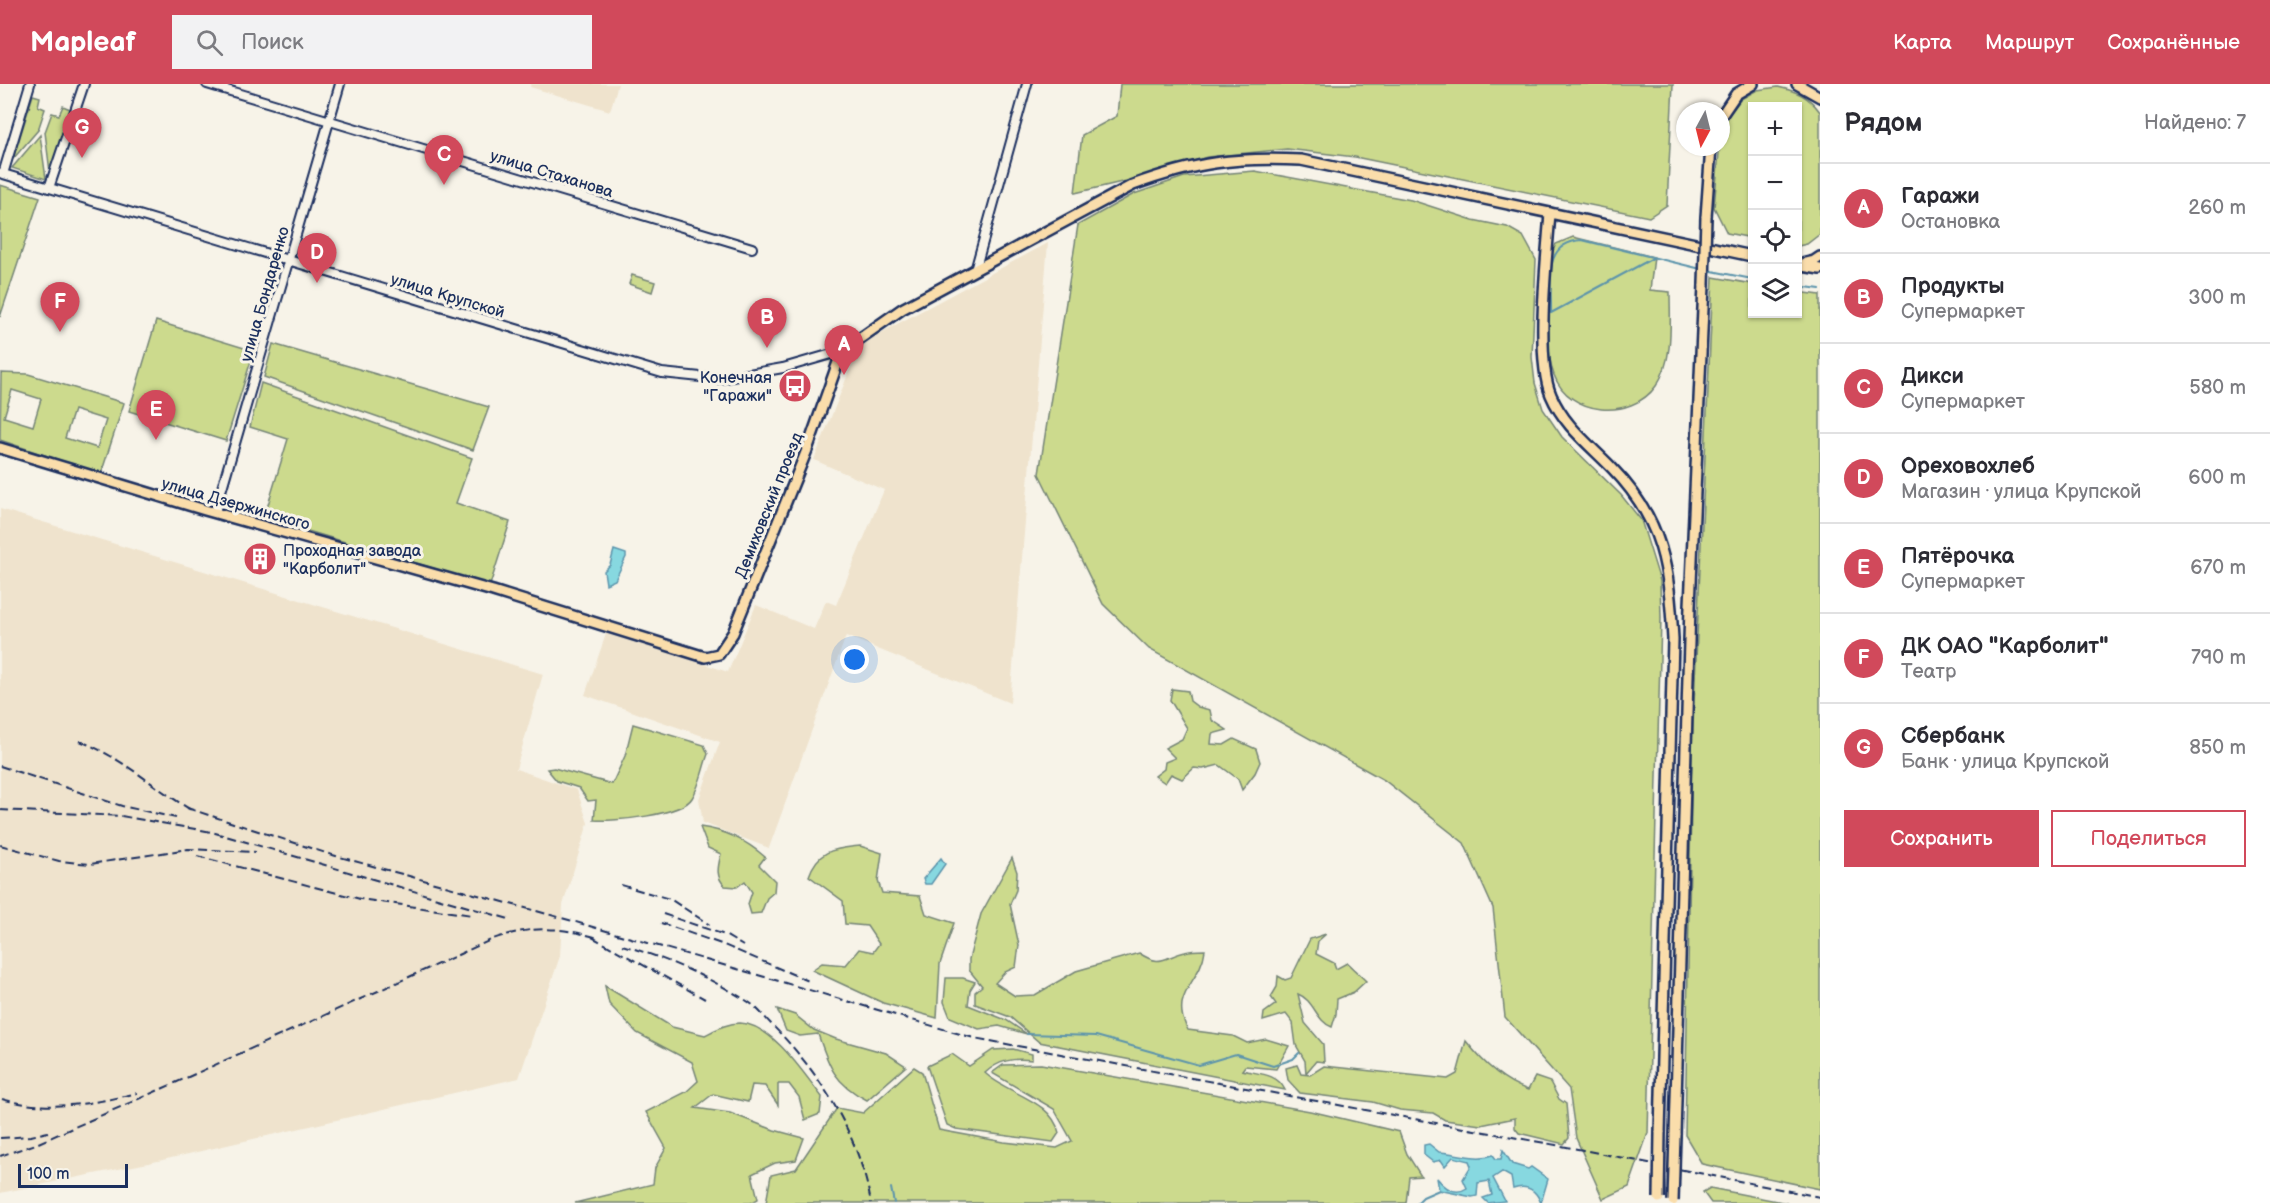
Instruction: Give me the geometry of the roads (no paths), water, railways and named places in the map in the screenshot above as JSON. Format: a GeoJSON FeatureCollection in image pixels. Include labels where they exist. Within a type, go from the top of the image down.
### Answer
{"type":"FeatureCollection","features":[{"type":"Feature","properties":{"kind":"main road"},"geometry":{"type":"LineString","coordinates":[[1730,103],[1736,94],[1753,84]]}},
{"type":"Feature","properties":{"kind":"main road"},"geometry":{"type":"LineString","coordinates":[[1797,84],[1820,97]]}},
{"type":"Feature","properties":{"kind":"main road"},"geometry":{"type":"LineString","coordinates":[[1673,1202],[1690,606],[1706,217],[1711,156]]}},
{"type":"Feature","properties":{"kind":"main road"},"geometry":{"type":"LineString","coordinates":[[842,351],[902,309],[976,267],[1133,185],[1174,170],[1249,158],[1301,160],[1748,255]]}},
{"type":"Feature","properties":{"kind":"main road"},"geometry":{"type":"LineString","coordinates":[[1550,213],[1544,354],[1548,388],[1570,426],[1619,474],[1648,513],[1662,545],[1669,578],[1673,639],[1659,1201]]}},
{"type":"Feature","properties":{"kind":"main road"},"geometry":{"type":"LineString","coordinates":[[1801,264],[1820,257]]}},
{"type":"Feature","properties":{"kind":"main road"},"geometry":{"type":"LineString","coordinates":[[1802,266],[1820,269]]}},
{"type":"Feature","properties":{"kind":"main road","name":"Демиховский проезд"},"geometry":{"type":"LineString","coordinates":[[705,657],[719,654],[733,633],[807,450],[842,351]]}},
{"type":"Feature","properties":{"kind":"main road","name":"улица Дзержинского"},"geometry":{"type":"LineString","coordinates":[[0,448],[493,591],[705,657]]}},
{"type":"Feature","properties":{"kind":"street"},"geometry":{"type":"LineString","coordinates":[[2,173],[30,84]]}},
{"type":"Feature","properties":{"kind":"street"},"geometry":{"type":"LineString","coordinates":[[50,188],[84,84]]}},
{"type":"Feature","properties":{"kind":"street","name":"улица Стаханова"},"geometry":{"type":"LineString","coordinates":[[207,84],[752,248]]}},
{"type":"Feature","properties":{"kind":"street","name":"улица Бондаренко"},"geometry":{"type":"LineString","coordinates":[[215,512],[339,84]]}},
{"type":"Feature","properties":{"kind":"street"},"geometry":{"type":"LineString","coordinates":[[976,267],[1027,84]]}},
{"type":"Feature","properties":{"kind":"street","name":"улица Крупской"},"geometry":{"type":"LineString","coordinates":[[2,173],[662,373],[720,379],[783,368],[842,351]]}},
{"type":"Feature","properties":{"kind":"water"},"geometry":{"type":"Polygon","coordinates":[[[614,550],[626,554],[626,557],[615,580],[606,584],[604,571],[610,565],[614,550]]]}},
{"type":"Feature","properties":{"kind":"water"},"geometry":{"type":"Polygon","coordinates":[[[941,858],[945,864],[931,884],[925,884],[923,879],[941,858]]]}},
{"type":"Feature","properties":{"kind":"water"},"geometry":{"type":"Polygon","coordinates":[[[1429,1144],[1439,1152],[1473,1157],[1493,1155],[1496,1159],[1501,1159],[1503,1150],[1512,1164],[1528,1169],[1531,1167],[1548,1179],[1541,1203],[1531,1189],[1523,1187],[1513,1189],[1511,1177],[1502,1172],[1493,1178],[1505,1201],[1488,1203],[1483,1198],[1492,1195],[1489,1181],[1478,1183],[1477,1196],[1472,1197],[1439,1190],[1437,1178],[1454,1191],[1467,1188],[1463,1179],[1471,1166],[1469,1161],[1453,1157],[1445,1166],[1441,1160],[1433,1162],[1424,1155],[1424,1145],[1429,1144]]]}},
{"type":"Feature","properties":{"kind":"waterway"},"geometry":{"type":"LineString","coordinates":[[1653,258],[1551,313],[1550,277],[1554,256],[1560,248],[1569,243],[1582,240],[1701,269]]}},
{"type":"Feature","properties":{"kind":"waterway"},"geometry":{"type":"LineString","coordinates":[[1707,270],[1748,278]]}},
{"type":"Feature","properties":{"kind":"waterway"},"geometry":{"type":"LineString","coordinates":[[1802,287],[1820,289]]}},
{"type":"Feature","properties":{"kind":"waterway"},"geometry":{"type":"LineString","coordinates":[[1027,1034],[1096,1036],[1199,1065],[1236,1054],[1273,1066],[1293,1059],[1299,1053]]}},
{"type":"Feature","properties":{"kind":"waterway"},"geometry":{"type":"LineString","coordinates":[[891,1188],[894,1203]]}},
{"type":"Feature","properties":{"kind":"waterway"},"geometry":{"type":"LineString","coordinates":[[1417,1203],[1423,1197],[1439,1190]]}},
{"type":"Feature","properties":{"kind":"railway"},"geometry":{"type":"LineString","coordinates":[[80,741],[110,756],[193,811]]}},
{"type":"Feature","properties":{"kind":"railway"},"geometry":{"type":"LineString","coordinates":[[0,766],[122,806],[176,818]]}},
{"type":"Feature","properties":{"kind":"railway"},"geometry":{"type":"LineString","coordinates":[[187,808],[329,854],[569,920],[974,1038],[1583,1150],[1820,1197]]}},
{"type":"Feature","properties":{"kind":"railway"},"geometry":{"type":"LineString","coordinates":[[0,810],[121,816],[212,832],[509,919]]}},
{"type":"Feature","properties":{"kind":"railway"},"geometry":{"type":"LineString","coordinates":[[0,845],[59,861],[90,864],[188,849],[256,852]]}},
{"type":"Feature","properties":{"kind":"railway"},"geometry":{"type":"LineString","coordinates":[[197,856],[360,899],[472,915]]}},
{"type":"Feature","properties":{"kind":"railway"},"geometry":{"type":"LineString","coordinates":[[621,885],[670,899],[710,925]]}},
{"type":"Feature","properties":{"kind":"railway"},"geometry":{"type":"LineString","coordinates":[[663,914],[725,935],[743,946]]}},
{"type":"Feature","properties":{"kind":"railway"},"geometry":{"type":"LineString","coordinates":[[661,923],[724,945],[811,982]]}},
{"type":"Feature","properties":{"kind":"railway"},"geometry":{"type":"LineString","coordinates":[[0,1156],[36,1144],[175,1083],[493,939],[521,931],[546,929],[599,938]]}},
{"type":"Feature","properties":{"kind":"railway"},"geometry":{"type":"LineString","coordinates":[[592,937],[705,999]]}},
{"type":"Feature","properties":{"kind":"railway"},"geometry":{"type":"LineString","coordinates":[[622,945],[702,976],[747,1001],[761,1013],[807,1064],[836,1107],[857,1153],[871,1203]]}},
{"type":"Feature","properties":{"kind":"railway"},"geometry":{"type":"LineString","coordinates":[[2,1099],[52,1106],[87,1103],[137,1093]]}},
{"type":"Feature","properties":{"kind":"railway"},"geometry":{"type":"LineString","coordinates":[[0,1138],[31,1136],[48,1132]]}},
{"type":"Feature","properties":{"kind":"place","name":"Сбербанк"},"geometry":{"type":"Point","coordinates":[82,158]}},
{"type":"Feature","properties":{"kind":"place","name":"Дикси"},"geometry":{"type":"Point","coordinates":[444,185]}},
{"type":"Feature","properties":{"kind":"place","name":"Ореховохлеб"},"geometry":{"type":"Point","coordinates":[317,283]}},
{"type":"Feature","properties":{"kind":"place","name":"ДК ОАО \"Карболит\""},"geometry":{"type":"Point","coordinates":[60,332]}},
{"type":"Feature","properties":{"kind":"place","name":"Продукты"},"geometry":{"type":"Point","coordinates":[767,348]}},
{"type":"Feature","properties":{"kind":"place","name":"Гаражи"},"geometry":{"type":"Point","coordinates":[844,375]}},
{"type":"Feature","properties":{"kind":"place","name":"Конечная \"Гаражи\""},"geometry":{"type":"Point","coordinates":[795,386]}},
{"type":"Feature","properties":{"kind":"place","name":"Пятёрочка"},"geometry":{"type":"Point","coordinates":[156,440]}},
{"type":"Feature","properties":{"kind":"place","name":"Проходная завода \"Карболит\""},"geometry":{"type":"Point","coordinates":[260,559]}}]}
